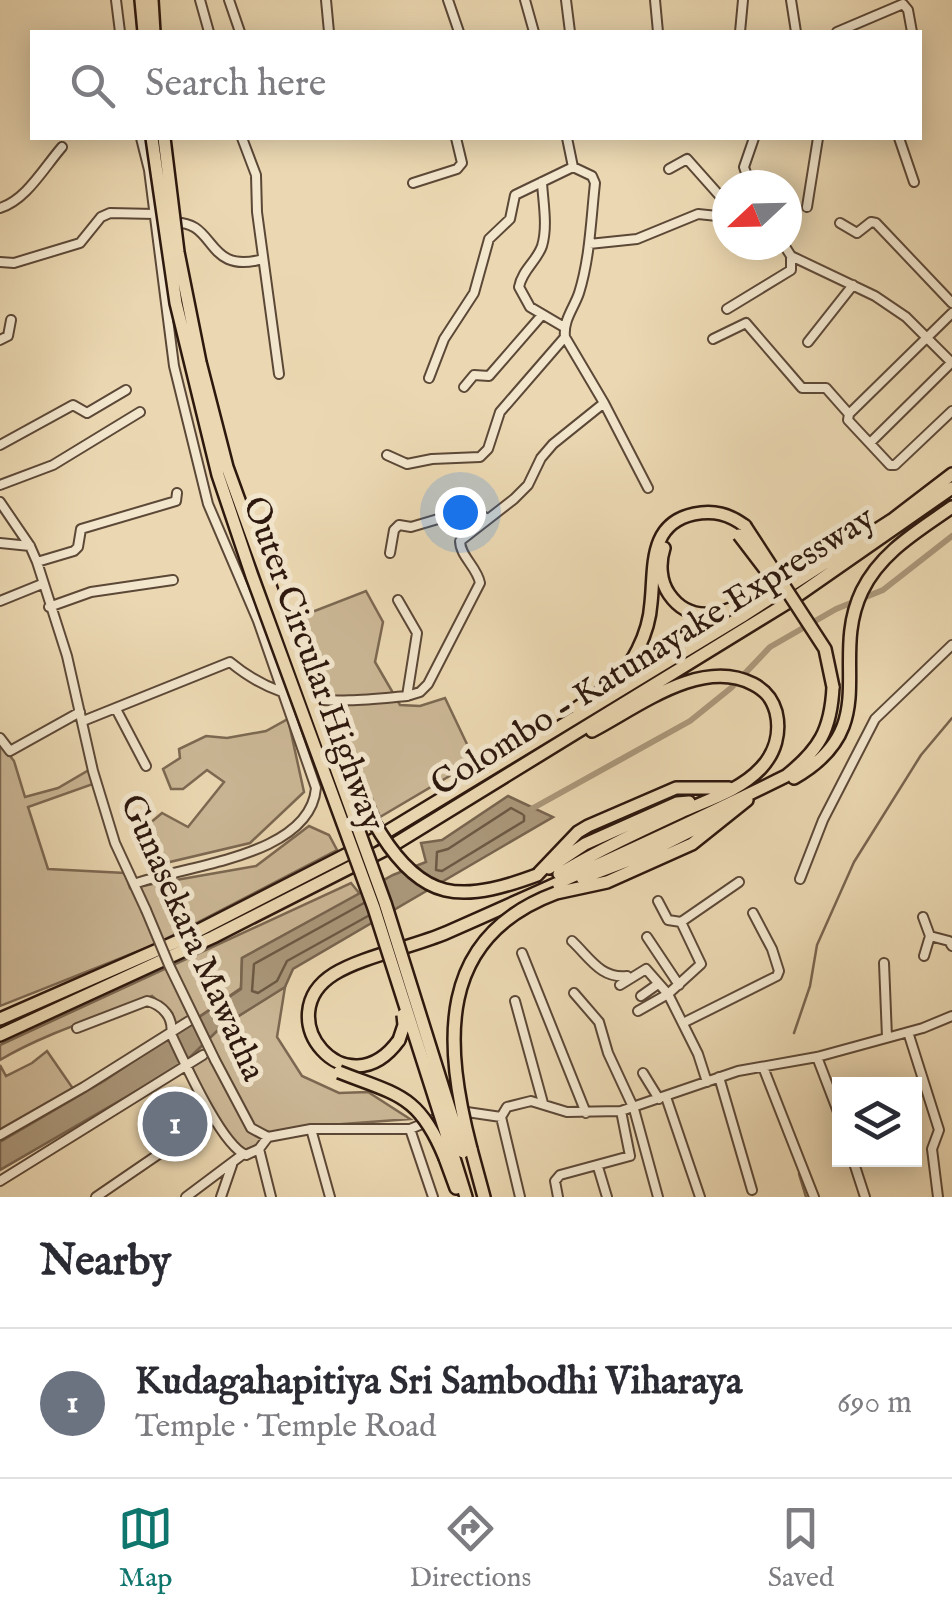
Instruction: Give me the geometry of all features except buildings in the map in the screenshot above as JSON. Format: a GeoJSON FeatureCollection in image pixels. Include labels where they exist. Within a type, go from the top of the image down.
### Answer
{"type":"FeatureCollection","features":[{"type":"Feature","properties":{"kind":"highway"},"geometry":{"type":"LineString","coordinates":[[142,0],[144,30]]}},
{"type":"Feature","properties":{"kind":"highway"},"geometry":{"type":"LineString","coordinates":[[152,0],[154,30]]}},
{"type":"Feature","properties":{"kind":"highway","name":"Outer Circular Highway"},"geometry":{"type":"LineString","coordinates":[[152,140],[176,303],[218,474],[458,1153],[480,1197]]}},
{"type":"Feature","properties":{"kind":"highway","name":"Outer Circular Highway"},"geometry":{"type":"LineString","coordinates":[[164,140],[178,252],[227,467],[385,903],[458,1153],[462,1197]]}},
{"type":"Feature","properties":{"kind":"highway","name":"Colombo - Katunayake Expressway"},"geometry":{"type":"LineString","coordinates":[[0,1019],[178,940],[365,846],[892,520],[952,474]]}},
{"type":"Feature","properties":{"kind":"highway","name":"Colombo - Katunayake Expressway"},"geometry":{"type":"LineString","coordinates":[[0,1035],[287,901],[390,846],[787,603],[952,488]]}},
{"type":"Feature","properties":{"kind":"highway"},"geometry":{"type":"LineString","coordinates":[[458,1153],[407,1100],[339,1072],[310,1048],[302,1031],[302,1014],[307,996],[325,972],[665,839],[807,770],[833,746],[846,722],[855,611],[862,592],[880,563],[952,507]]}},
{"type":"Feature","properties":{"kind":"highway"},"geometry":{"type":"LineString","coordinates":[[374,908],[402,1010],[404,1025],[389,1054],[374,1064],[358,1067],[340,1064],[316,1045],[310,1032],[310,1003],[316,990],[339,970],[421,944],[786,776],[822,738],[830,721],[825,649],[731,516],[708,512],[673,523],[662,533],[653,558],[647,624],[631,662],[604,688],[475,780]]}},
{"type":"Feature","properties":{"kind":"highway"},"geometry":{"type":"LineString","coordinates":[[742,530],[707,518],[687,522],[668,538],[660,559],[664,587],[677,606],[690,613],[726,612],[892,520]]}},
{"type":"Feature","properties":{"kind":"highway"},"geometry":{"type":"LineString","coordinates":[[296,656],[396,860],[444,890],[494,888],[537,875],[747,782],[770,756],[778,729],[773,704],[765,691],[724,674],[684,683],[509,774]]}},
{"type":"Feature","properties":{"kind":"highway"},"geometry":{"type":"LineString","coordinates":[[537,875],[581,835],[664,796],[688,791],[712,797]]}},
{"type":"Feature","properties":{"kind":"highway"},"geometry":{"type":"LineString","coordinates":[[566,858],[582,840],[662,802],[688,796],[712,797]]}},
{"type":"Feature","properties":{"kind":"highway"},"geometry":{"type":"LineString","coordinates":[[537,875],[585,844],[677,803],[712,797]]}},
{"type":"Feature","properties":{"kind":"highway"},"geometry":{"type":"LineString","coordinates":[[458,1153],[453,1018],[462,983],[478,952],[506,921],[540,899],[592,854],[712,797]]}},
{"type":"Feature","properties":{"kind":"highway"},"geometry":{"type":"LineString","coordinates":[[556,884],[607,882],[692,844],[749,798]]}},
{"type":"Feature","properties":{"kind":"highway"},"geometry":{"type":"LineString","coordinates":[[556,884],[606,878],[687,840],[734,806]]}},
{"type":"Feature","properties":{"kind":"street"},"geometry":{"type":"LineString","coordinates":[[116,0],[119,30]]}},
{"type":"Feature","properties":{"kind":"street"},"geometry":{"type":"LineString","coordinates":[[200,0],[208,30]]}},
{"type":"Feature","properties":{"kind":"street"},"geometry":{"type":"LineString","coordinates":[[229,0],[239,30]]}},
{"type":"Feature","properties":{"kind":"street"},"geometry":{"type":"LineString","coordinates":[[326,0],[329,30]]}},
{"type":"Feature","properties":{"kind":"street"},"geometry":{"type":"LineString","coordinates":[[448,0],[458,30]]}},
{"type":"Feature","properties":{"kind":"street"},"geometry":{"type":"LineString","coordinates":[[525,0],[533,30]]}},
{"type":"Feature","properties":{"kind":"street"},"geometry":{"type":"LineString","coordinates":[[566,0],[570,30]]}},
{"type":"Feature","properties":{"kind":"street"},"geometry":{"type":"LineString","coordinates":[[655,0],[658,30]]}},
{"type":"Feature","properties":{"kind":"street"},"geometry":{"type":"LineString","coordinates":[[740,30],[743,0]]}},
{"type":"Feature","properties":{"kind":"street"},"geometry":{"type":"LineString","coordinates":[[791,0],[796,30]]}},
{"type":"Feature","properties":{"kind":"street"},"geometry":{"type":"LineString","coordinates":[[841,30],[897,4],[908,10],[912,30]]}},
{"type":"Feature","properties":{"kind":"street"},"geometry":{"type":"LineString","coordinates":[[134,884],[253,851],[304,818],[314,803],[316,788],[258,622],[208,504],[174,366],[141,140]]}},
{"type":"Feature","properties":{"kind":"street"},"geometry":{"type":"LineString","coordinates":[[243,140],[256,175],[279,374]]}},
{"type":"Feature","properties":{"kind":"street"},"geometry":{"type":"LineString","coordinates":[[413,183],[457,170],[462,163],[456,140]]}},
{"type":"Feature","properties":{"kind":"street"},"geometry":{"type":"LineString","coordinates":[[567,140],[574,168]]}},
{"type":"Feature","properties":{"kind":"street"},"geometry":{"type":"LineString","coordinates":[[745,170],[753,140]]}},
{"type":"Feature","properties":{"kind":"street"},"geometry":{"type":"LineString","coordinates":[[806,207],[818,140]]}},
{"type":"Feature","properties":{"kind":"street"},"geometry":{"type":"LineString","coordinates":[[901,140],[914,182]]}},
{"type":"Feature","properties":{"kind":"street"},"geometry":{"type":"LineString","coordinates":[[0,208],[22,199],[31,182],[62,148]]}},
{"type":"Feature","properties":{"kind":"street"},"geometry":{"type":"LineString","coordinates":[[669,169],[687,158],[712,187]]}},
{"type":"Feature","properties":{"kind":"street"},"geometry":{"type":"LineString","coordinates":[[387,455],[407,464],[480,457],[488,448],[500,412],[565,332],[579,293],[588,244],[595,183],[592,176],[574,168],[515,195],[507,224],[488,239],[474,293],[444,339],[429,378]]}},
{"type":"Feature","properties":{"kind":"street"},"geometry":{"type":"LineString","coordinates":[[542,182],[541,249],[521,276],[519,287],[530,307],[565,332],[648,488]]}},
{"type":"Feature","properties":{"kind":"street"},"geometry":{"type":"LineString","coordinates":[[0,262],[14,263],[80,243],[101,217],[110,213],[155,214]]}},
{"type":"Feature","properties":{"kind":"street"},"geometry":{"type":"LineString","coordinates":[[588,244],[638,239],[698,214],[712,215]]}},
{"type":"Feature","properties":{"kind":"street"},"geometry":{"type":"LineString","coordinates":[[840,223],[857,233],[871,222],[876,223],[952,304]]}},
{"type":"Feature","properties":{"kind":"street"},"geometry":{"type":"LineString","coordinates":[[156,225],[192,224],[212,249],[241,264],[263,258]]}},
{"type":"Feature","properties":{"kind":"street"},"geometry":{"type":"LineString","coordinates":[[728,309],[791,270],[791,260]]}},
{"type":"Feature","properties":{"kind":"street"},"geometry":{"type":"LineString","coordinates":[[800,260],[853,284],[906,318],[952,363],[870,443]]}},
{"type":"Feature","properties":{"kind":"street"},"geometry":{"type":"LineString","coordinates":[[808,342],[853,284]]}},
{"type":"Feature","properties":{"kind":"street"},"geometry":{"type":"LineString","coordinates":[[952,313],[849,414],[848,420],[894,465],[952,411]]}},
{"type":"Feature","properties":{"kind":"street"},"geometry":{"type":"LineString","coordinates":[[464,386],[474,376],[488,376],[542,315]]}},
{"type":"Feature","properties":{"kind":"street"},"geometry":{"type":"LineString","coordinates":[[0,340],[8,336],[11,320]]}},
{"type":"Feature","properties":{"kind":"street"},"geometry":{"type":"LineString","coordinates":[[713,339],[746,323],[802,388],[826,388],[849,414]]}},
{"type":"Feature","properties":{"kind":"street"},"geometry":{"type":"LineString","coordinates":[[0,445],[73,405],[87,413],[126,390]]}},
{"type":"Feature","properties":{"kind":"street"},"geometry":{"type":"LineString","coordinates":[[0,738],[10,751],[82,716],[116,709],[230,662],[250,679],[285,696],[330,702],[420,692],[428,684],[480,583],[460,540],[521,492],[553,444],[604,402]]}},
{"type":"Feature","properties":{"kind":"street"},"geometry":{"type":"LineString","coordinates":[[0,486],[53,465],[140,412]]}},
{"type":"Feature","properties":{"kind":"street"},"geometry":{"type":"LineString","coordinates":[[37,562],[74,551],[82,529],[176,501],[176,493]]}},
{"type":"Feature","properties":{"kind":"street","name":"Gunasekara Mawatha"},"geometry":{"type":"LineString","coordinates":[[0,502],[37,562],[49,608],[68,656],[93,772],[115,842],[216,1060],[252,1128],[268,1138]]}},
{"type":"Feature","properties":{"kind":"street"},"geometry":{"type":"LineString","coordinates":[[390,553],[398,525],[411,527],[472,509],[486,518]]}},
{"type":"Feature","properties":{"kind":"street"},"geometry":{"type":"LineString","coordinates":[[0,543],[30,546]]}},
{"type":"Feature","properties":{"kind":"street"},"geometry":{"type":"LineString","coordinates":[[49,608],[91,592],[173,580]]}},
{"type":"Feature","properties":{"kind":"street"},"geometry":{"type":"LineString","coordinates":[[0,601],[42,584]]}},
{"type":"Feature","properties":{"kind":"street"},"geometry":{"type":"LineString","coordinates":[[398,600],[417,631],[407,696]]}},
{"type":"Feature","properties":{"kind":"street"},"geometry":{"type":"LineString","coordinates":[[800,879],[822,820],[875,719],[952,646]]}},
{"type":"Feature","properties":{"kind":"street"},"geometry":{"type":"LineString","coordinates":[[116,709],[146,766]]}},
{"type":"Feature","properties":{"kind":"street"},"geometry":{"type":"LineString","coordinates":[[658,902],[668,920],[682,922],[740,882]]}},
{"type":"Feature","properties":{"kind":"street"},"geometry":{"type":"LineString","coordinates":[[683,1022],[777,976],[772,949],[754,913]]}},
{"type":"Feature","properties":{"kind":"street"},"geometry":{"type":"LineString","coordinates":[[923,917],[930,936],[924,956]]}},
{"type":"Feature","properties":{"kind":"street"},"geometry":{"type":"LineString","coordinates":[[638,1011],[668,994],[700,964],[682,922]]}},
{"type":"Feature","properties":{"kind":"street"},"geometry":{"type":"LineString","coordinates":[[930,936],[950,941],[952,946]]}},
{"type":"Feature","properties":{"kind":"street"},"geometry":{"type":"LineString","coordinates":[[647,937],[679,984]]}},
{"type":"Feature","properties":{"kind":"street"},"geometry":{"type":"LineString","coordinates":[[572,941],[602,973],[612,978],[632,976]]}},
{"type":"Feature","properties":{"kind":"street"},"geometry":{"type":"LineString","coordinates":[[522,953],[586,1113]]}},
{"type":"Feature","properties":{"kind":"street"},"geometry":{"type":"LineString","coordinates":[[884,963],[888,1037]]}},
{"type":"Feature","properties":{"kind":"street"},"geometry":{"type":"LineString","coordinates":[[620,985],[646,969],[668,994],[707,1082]]}},
{"type":"Feature","properties":{"kind":"street"},"geometry":{"type":"LineString","coordinates":[[641,996],[658,984]]}},
{"type":"Feature","properties":{"kind":"street"},"geometry":{"type":"LineString","coordinates":[[574,993],[599,1022],[608,1053],[634,1108],[658,1197]]}},
{"type":"Feature","properties":{"kind":"street"},"geometry":{"type":"LineString","coordinates":[[515,1000],[543,1103]]}},
{"type":"Feature","properties":{"kind":"street"},"geometry":{"type":"LineString","coordinates":[[77,1028],[147,1001],[165,1009],[185,1062],[213,1117],[242,1155]]}},
{"type":"Feature","properties":{"kind":"street"},"geometry":{"type":"LineString","coordinates":[[500,1117],[513,1106],[531,1100],[568,1112],[621,1112],[718,1077],[817,1058],[952,1016]]}},
{"type":"Feature","properties":{"kind":"street"},"geometry":{"type":"LineString","coordinates":[[0,1135],[188,1021]]}},
{"type":"Feature","properties":{"kind":"street"},"geometry":{"type":"LineString","coordinates":[[908,1032],[939,1130],[932,1149],[938,1197]]}},
{"type":"Feature","properties":{"kind":"street"},"geometry":{"type":"LineString","coordinates":[[0,1181],[185,1062],[203,1055]]}},
{"type":"Feature","properties":{"kind":"street"},"geometry":{"type":"LineString","coordinates":[[817,1058],[832,1096]]}},
{"type":"Feature","properties":{"kind":"street"},"geometry":{"type":"LineString","coordinates":[[763,1067],[814,1197]]}},
{"type":"Feature","properties":{"kind":"street"},"geometry":{"type":"LineString","coordinates":[[643,1074],[663,1098],[700,1197]]}},
{"type":"Feature","properties":{"kind":"street"},"geometry":{"type":"LineString","coordinates":[[718,1077],[752,1190]]}},
{"type":"Feature","properties":{"kind":"street"},"geometry":{"type":"LineString","coordinates":[[186,1197],[242,1155],[258,1149],[268,1138],[311,1129],[410,1129],[465,1110],[500,1117]]}},
{"type":"Feature","properties":{"kind":"street"},"geometry":{"type":"LineString","coordinates":[[558,1197],[556,1178],[630,1156],[621,1112]]}},
{"type":"Feature","properties":{"kind":"street"},"geometry":{"type":"LineString","coordinates":[[96,1197],[213,1117]]}},
{"type":"Feature","properties":{"kind":"street"},"geometry":{"type":"LineString","coordinates":[[500,1117],[520,1197]]}},
{"type":"Feature","properties":{"kind":"street"},"geometry":{"type":"LineString","coordinates":[[311,1129],[330,1197]]}},
{"type":"Feature","properties":{"kind":"street"},"geometry":{"type":"LineString","coordinates":[[410,1129],[433,1197]]}},
{"type":"Feature","properties":{"kind":"street"},"geometry":{"type":"LineString","coordinates":[[258,1149],[271,1197]]}},
{"type":"Feature","properties":{"kind":"street"},"geometry":{"type":"LineString","coordinates":[[221,1197],[232,1165]]}},
{"type":"Feature","properties":{"kind":"street"},"geometry":{"type":"LineString","coordinates":[[598,1167],[607,1197]]}},
{"type":"Feature","properties":{"kind":"street"},"geometry":{"type":"LineString","coordinates":[[855,1167],[866,1197]]}},
{"type":"Feature","properties":{"kind":"shaded area"},"geometry":{"type":"Polygon","coordinates":[[[366,591],[383,622],[375,662],[400,705],[420,706],[445,698],[475,761],[380,817],[294,619],[366,591]]]}},
{"type":"Feature","properties":{"kind":"shaded area"},"geometry":{"type":"Polygon","coordinates":[[[288,719],[304,792],[250,843],[157,865],[137,834],[162,813],[188,827],[224,782],[207,770],[183,789],[171,789],[163,769],[180,758],[179,749],[206,736],[227,738],[266,731],[288,719]]]}},
{"type":"Feature","properties":{"kind":"shaded area"},"geometry":{"type":"Polygon","coordinates":[[[0,743],[14,761],[25,797],[58,788],[89,770],[93,784],[28,807],[48,869],[125,873],[130,888],[256,866],[309,826],[329,835],[337,850],[154,945],[0,1006],[0,743]]]}},
{"type":"Feature","properties":{"kind":"shaded area"},"geometry":{"type":"Polygon","coordinates":[[[351,883],[360,894],[242,958],[241,988],[177,1032],[172,1013],[152,996],[55,1033],[0,1060],[0,1045],[351,883]]]}},
{"type":"Feature","properties":{"kind":"shaded area"},"geometry":{"type":"Polygon","coordinates":[[[285,987],[277,1037],[302,1076],[339,1093],[368,1092],[410,1119],[303,1127],[242,1151],[214,1114],[188,1059],[221,1027],[285,987]]]}},
{"type":"Feature","properties":{"kind":"shaded area"},"geometry":{"type":"Polygon","coordinates":[[[47,1051],[74,1090],[0,1132],[0,1065],[6,1076],[47,1051]]]}},
{"type":"Feature","properties":{"kind":"water"},"geometry":{"type":"Polygon","coordinates":[[[508,796],[553,817],[293,969],[285,987],[221,1027],[183,1064],[0,1170],[0,1142],[104,1081],[241,989],[242,958],[393,875],[426,862],[421,843],[442,840],[508,796]]]}},
{"type":"Feature","properties":{"kind":"waterway"},"geometry":{"type":"LineString","coordinates":[[526,812],[690,721],[731,688],[770,647],[836,609],[883,590],[952,536]]}},
{"type":"Feature","properties":{"kind":"waterway"},"geometry":{"type":"LineString","coordinates":[[794,1033],[810,986],[817,945],[854,862],[921,755],[952,718]]}},
{"type":"Feature","properties":{"kind":"waterway"},"geometry":{"type":"LineString","coordinates":[[799,1174],[806,1197]]}},
{"type":"Feature","properties":{"kind":"place","name":"Kudagahapitiya Sri Sambodhi Viharaya"},"geometry":{"type":"Point","coordinates":[175,1124]}}]}
